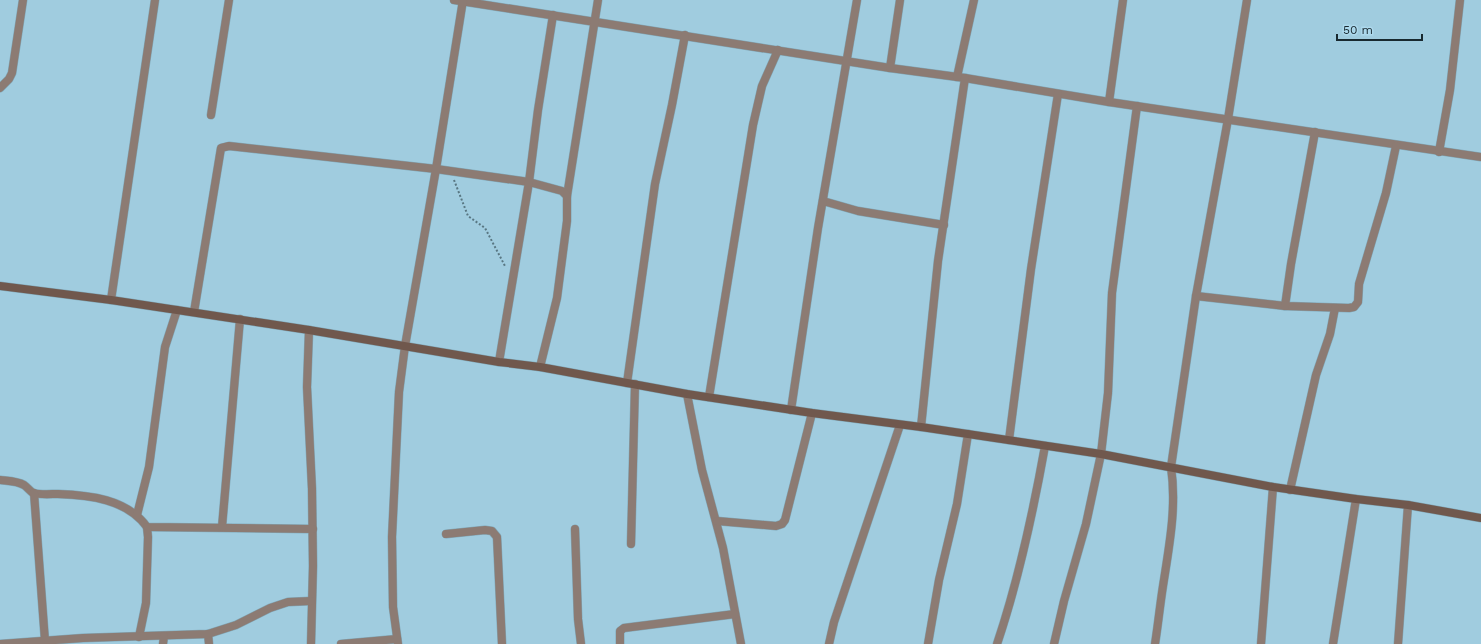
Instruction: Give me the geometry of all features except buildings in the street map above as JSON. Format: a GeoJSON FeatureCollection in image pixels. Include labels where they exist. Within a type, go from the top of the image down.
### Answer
{"type":"FeatureCollection","features":[{"type":"Feature","properties":{"kind":"street"},"geometry":{"type":"LineString","coordinates":[[0,88],[9,79],[12,73],[23,0]]}},
{"type":"Feature","properties":{"kind":"street"},"geometry":{"type":"LineString","coordinates":[[111,300],[155,0]]}},
{"type":"Feature","properties":{"kind":"street"},"geometry":{"type":"LineString","coordinates":[[211,115],[229,0]]}},
{"type":"Feature","properties":{"kind":"street"},"geometry":{"type":"LineString","coordinates":[[454,0],[1109,102],[1481,158]]}},
{"type":"Feature","properties":{"kind":"street"},"geometry":{"type":"LineString","coordinates":[[540,367],[557,298],[567,221],[567,196],[596,22],[598,0]]}},
{"type":"Feature","properties":{"kind":"street"},"geometry":{"type":"LineString","coordinates":[[791,410],[823,201],[857,0]]}},
{"type":"Feature","properties":{"kind":"street"},"geometry":{"type":"LineString","coordinates":[[890,68],[900,0]]}},
{"type":"Feature","properties":{"kind":"street"},"geometry":{"type":"LineString","coordinates":[[921,427],[938,261],[944,225],[961,78],[974,0]]}},
{"type":"Feature","properties":{"kind":"street"},"geometry":{"type":"LineString","coordinates":[[1109,102],[1124,0]]}},
{"type":"Feature","properties":{"kind":"street"},"geometry":{"type":"LineString","coordinates":[[1155,644],[1172,521],[1173,481],[1171,467],[1196,296],[1228,119],[1247,0]]}},
{"type":"Feature","properties":{"kind":"street"},"geometry":{"type":"LineString","coordinates":[[1439,152],[1450,90],[1460,0]]}},
{"type":"Feature","properties":{"kind":"street"},"geometry":{"type":"LineString","coordinates":[[341,644],[398,641],[393,607],[392,537],[399,392],[405,346],[436,169],[463,1]]}},
{"type":"Feature","properties":{"kind":"street"},"geometry":{"type":"LineString","coordinates":[[499,362],[529,182],[552,15]]}},
{"type":"Feature","properties":{"kind":"street"},"geometry":{"type":"LineString","coordinates":[[631,544],[631,383],[655,184],[685,35]]}},
{"type":"Feature","properties":{"kind":"street"},"geometry":{"type":"LineString","coordinates":[[709,397],[753,125],[762,86],[778,50]]}},
{"type":"Feature","properties":{"kind":"street"},"geometry":{"type":"LineString","coordinates":[[1009,440],[1031,269],[1058,94]]}},
{"type":"Feature","properties":{"kind":"street"},"geometry":{"type":"LineString","coordinates":[[1054,644],[1064,601],[1086,524],[1101,454],[1108,393],[1112,292],[1137,106]]}},
{"type":"Feature","properties":{"kind":"street"},"geometry":{"type":"LineString","coordinates":[[1285,306],[1291,264],[1315,132]]}},
{"type":"Feature","properties":{"kind":"street"},"geometry":{"type":"LineString","coordinates":[[194,312],[221,148],[229,146],[451,171],[529,182],[562,191],[567,196]]}},
{"type":"Feature","properties":{"kind":"street"},"geometry":{"type":"LineString","coordinates":[[1196,296],[1285,306],[1335,308],[1354,307],[1358,302],[1359,284],[1386,193],[1396,146]]}},
{"type":"Feature","properties":{"kind":"street"},"geometry":{"type":"LineString","coordinates":[[823,201],[858,211],[944,225]]}},
{"type":"Feature","properties":{"kind":"street"},"geometry":{"type":"LineString","coordinates":[[0,286],[111,300],[240,319],[499,362],[540,367],[687,394],[1101,454],[1290,490],[1356,500],[1408,505],[1481,518]]}},
{"type":"Feature","properties":{"kind":"street"},"geometry":{"type":"LineString","coordinates":[[1290,490],[1316,375],[1330,334],[1335,308]]}},
{"type":"Feature","properties":{"kind":"street"},"geometry":{"type":"LineString","coordinates":[[137,515],[149,467],[166,347],[177,310]]}},
{"type":"Feature","properties":{"kind":"street"},"geometry":{"type":"LineString","coordinates":[[222,527],[240,319]]}},
{"type":"Feature","properties":{"kind":"street"},"geometry":{"type":"LineString","coordinates":[[309,330],[307,387],[313,528],[311,644]]}},
{"type":"Feature","properties":{"kind":"street"},"geometry":{"type":"LineString","coordinates":[[687,394],[702,470],[717,521],[741,644]]}},
{"type":"Feature","properties":{"kind":"street"},"geometry":{"type":"LineString","coordinates":[[717,521],[776,526],[782,524],[785,520],[812,413]]}},
{"type":"Feature","properties":{"kind":"street"},"geometry":{"type":"LineString","coordinates":[[829,644],[834,622],[900,425]]}},
{"type":"Feature","properties":{"kind":"street"},"geometry":{"type":"LineString","coordinates":[[928,644],[939,580],[957,504],[968,434]]}},
{"type":"Feature","properties":{"kind":"street"},"geometry":{"type":"LineString","coordinates":[[997,644],[1021,564],[1038,489],[1045,446]]}},
{"type":"Feature","properties":{"kind":"street"},"geometry":{"type":"LineString","coordinates":[[0,480],[13,481],[23,485],[34,493],[78,495],[102,498],[137,515],[147,527],[148,537],[146,603],[139,637]]}},
{"type":"Feature","properties":{"kind":"street"},"geometry":{"type":"LineString","coordinates":[[1260,644],[1273,487]]}},
{"type":"Feature","properties":{"kind":"street"},"geometry":{"type":"LineString","coordinates":[[34,493],[45,641]]}},
{"type":"Feature","properties":{"kind":"street"},"geometry":{"type":"LineString","coordinates":[[1333,644],[1356,500]]}},
{"type":"Feature","properties":{"kind":"street"},"geometry":{"type":"LineString","coordinates":[[1398,644],[1408,505]]}},
{"type":"Feature","properties":{"kind":"street"},"geometry":{"type":"LineString","coordinates":[[147,527],[313,528]]}},
{"type":"Feature","properties":{"kind":"street"},"geometry":{"type":"LineString","coordinates":[[575,529],[578,619],[582,644]]}},
{"type":"Feature","properties":{"kind":"street"},"geometry":{"type":"LineString","coordinates":[[446,534],[485,530],[492,532],[497,537],[502,644]]}},
{"type":"Feature","properties":{"kind":"street"},"geometry":{"type":"LineString","coordinates":[[0,644],[139,637],[163,640],[208,634],[236,625],[270,608],[288,602],[311,601]]}},
{"type":"Feature","properties":{"kind":"street"},"geometry":{"type":"LineString","coordinates":[[620,644],[620,631],[624,628],[735,614]]}},
{"type":"Feature","properties":{"kind":"street"},"geometry":{"type":"LineString","coordinates":[[208,634],[209,644]]}},
{"type":"Feature","properties":{"kind":"path"},"geometry":{"type":"LineString","coordinates":[[451,171],[468,216],[485,228],[512,281]]}}]}
